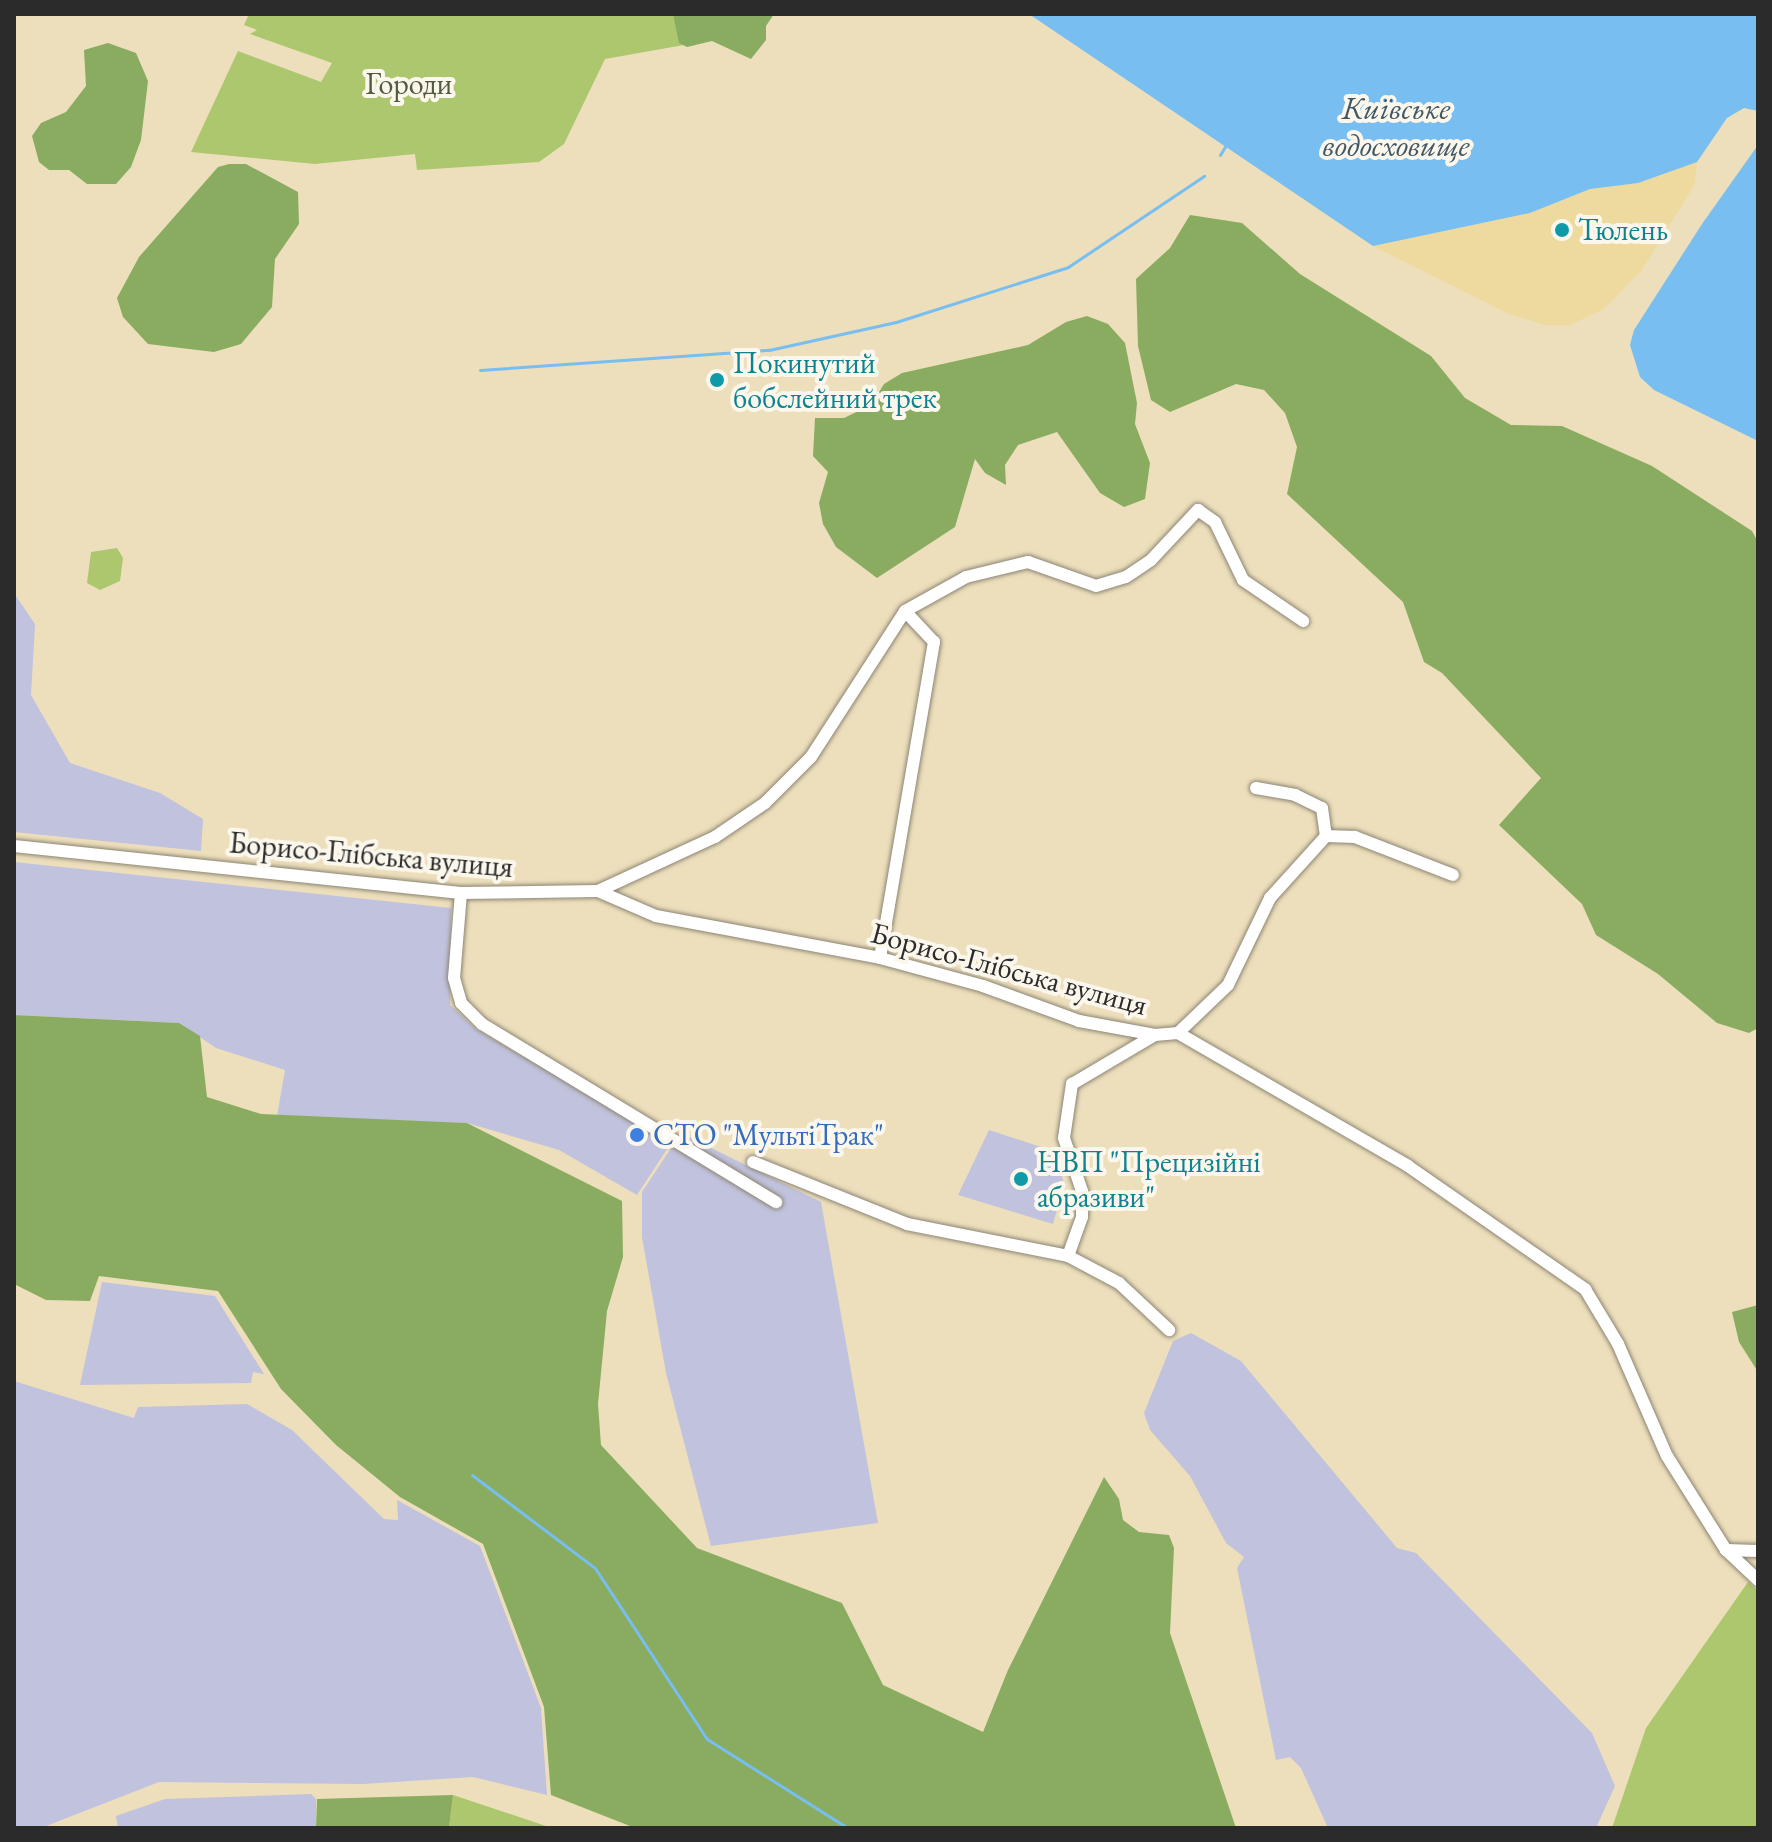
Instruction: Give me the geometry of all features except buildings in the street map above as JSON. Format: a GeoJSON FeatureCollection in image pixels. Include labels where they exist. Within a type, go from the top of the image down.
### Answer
{"type":"FeatureCollection","features":[{"type":"Feature","properties":{"kind":"street"},"geometry":{"type":"LineString","coordinates":[[598,891],[715,837],[765,803],[811,757],[905,611],[966,577],[1028,562],[1096,586],[1126,577],[1151,560],[1198,510],[1215,522],[1243,580],[1303,621]]}},
{"type":"Feature","properties":{"kind":"street"},"geometry":{"type":"LineString","coordinates":[[880,958],[934,642],[905,611]]}},
{"type":"Feature","properties":{"kind":"street"},"geometry":{"type":"LineString","coordinates":[[1256,788],[1295,795],[1322,808],[1326,836]]}},
{"type":"Feature","properties":{"kind":"street"},"geometry":{"type":"LineString","coordinates":[[1178,1033],[1228,985],[1270,898],[1326,836],[1355,837],[1453,875]]}},
{"type":"Feature","properties":{"kind":"street","name":"Борисо-Глібська вулиця"},"geometry":{"type":"LineString","coordinates":[[14,846],[461,893],[598,891],[656,916],[880,958],[983,986],[1079,1021],[1155,1035],[1178,1033],[1408,1166],[1585,1289],[1618,1344],[1667,1456],[1726,1550],[1758,1580]]}},
{"type":"Feature","properties":{"kind":"street"},"geometry":{"type":"LineString","coordinates":[[461,893],[454,978],[461,1003],[482,1024],[776,1202]]}},
{"type":"Feature","properties":{"kind":"street"},"geometry":{"type":"LineString","coordinates":[[1068,1256],[1082,1217],[1082,1191],[1064,1138],[1072,1084],[1155,1035]]}},
{"type":"Feature","properties":{"kind":"street"},"geometry":{"type":"LineString","coordinates":[[753,1162],[907,1224],[1068,1256],[1119,1283],[1169,1330]]}},
{"type":"Feature","properties":{"kind":"street"},"geometry":{"type":"LineString","coordinates":[[1726,1550],[1758,1551]]}},
{"type":"Feature","properties":{"kind":"shaded area"},"geometry":{"type":"Polygon","coordinates":[[[14,593],[35,624],[31,695],[70,763],[160,793],[203,819],[201,851],[14,832],[14,593]]]}},
{"type":"Feature","properties":{"kind":"shaded area"},"geometry":{"type":"Polygon","coordinates":[[[14,862],[451,908],[450,1005],[476,1029],[671,1143],[637,1195],[559,1150],[467,1123],[277,1116],[285,1070],[216,1048],[179,1023],[14,1015],[14,862]]]}},
{"type":"Feature","properties":{"kind":"shaded area"},"geometry":{"type":"Polygon","coordinates":[[[989,1130],[1056,1152],[1064,1185],[1053,1224],[958,1195],[989,1130]]]}},
{"type":"Feature","properties":{"kind":"shaded area"},"geometry":{"type":"Polygon","coordinates":[[[681,1133],[821,1202],[878,1523],[711,1546],[666,1373],[642,1237],[642,1192],[681,1133]]]}},
{"type":"Feature","properties":{"kind":"shaded area"},"geometry":{"type":"Polygon","coordinates":[[[102,1282],[215,1296],[264,1374],[253,1372],[251,1383],[80,1385],[102,1282]]]}},
{"type":"Feature","properties":{"kind":"shaded area"},"geometry":{"type":"Polygon","coordinates":[[[1191,1333],[1241,1361],[1397,1548],[1416,1553],[1592,1733],[1615,1786],[1596,1828],[1328,1828],[1301,1768],[1290,1757],[1276,1760],[1237,1568],[1244,1557],[1226,1543],[1190,1476],[1150,1430],[1144,1413],[1173,1341],[1191,1333]]]}},
{"type":"Feature","properties":{"kind":"shaded area"},"geometry":{"type":"Polygon","coordinates":[[[14,1381],[134,1418],[138,1407],[247,1404],[292,1430],[384,1519],[398,1520],[397,1500],[480,1546],[541,1708],[547,1795],[473,1777],[363,1784],[159,1782],[41,1828],[14,1828],[14,1381]]]}},
{"type":"Feature","properties":{"kind":"shaded area"},"geometry":{"type":"Polygon","coordinates":[[[311,1794],[316,1799],[316,1828],[118,1828],[116,1816],[165,1799],[311,1794]]]}},
{"type":"Feature","properties":{"kind":"green space","name":"Городи"},"geometry":{"type":"Polygon","coordinates":[[[249,14],[740,14],[757,32],[605,59],[564,144],[539,162],[417,170],[415,154],[315,164],[191,152],[238,51],[321,82],[332,63],[250,34],[257,30],[244,25],[249,14]]]}},
{"type":"Feature","properties":{"kind":"green space"},"geometry":{"type":"Polygon","coordinates":[[[673,14],[774,14],[766,26],[766,40],[751,59],[712,41],[687,47],[679,43],[673,14]]]}},
{"type":"Feature","properties":{"kind":"green space"},"geometry":{"type":"Polygon","coordinates":[[[108,43],[136,53],[148,81],[141,140],[131,167],[116,184],[87,184],[69,170],[49,170],[39,162],[32,136],[41,123],[66,112],[86,86],[84,50],[108,43]]]}},
{"type":"Feature","properties":{"kind":"green space"},"geometry":{"type":"Polygon","coordinates":[[[246,164],[298,192],[299,224],[275,259],[272,307],[241,344],[214,352],[148,344],[123,317],[117,298],[139,257],[218,167],[246,164]]]}},
{"type":"Feature","properties":{"kind":"green space"},"geometry":{"type":"Polygon","coordinates":[[[1190,215],[1242,223],[1300,274],[1431,356],[1465,398],[1511,425],[1562,426],[1652,466],[1752,531],[1758,542],[1758,1028],[1749,1033],[1717,1023],[1658,974],[1596,935],[1582,904],[1499,825],[1541,778],[1442,673],[1424,662],[1403,602],[1287,494],[1297,447],[1285,413],[1264,390],[1236,384],[1170,412],[1151,400],[1138,346],[1136,279],[1170,248],[1190,215]]]}},
{"type":"Feature","properties":{"kind":"green space"},"geometry":{"type":"Polygon","coordinates":[[[1087,316],[1108,324],[1125,343],[1137,403],[1135,424],[1150,463],[1145,499],[1124,507],[1100,493],[1057,432],[1018,445],[1005,465],[1006,485],[985,473],[975,459],[955,527],[877,578],[836,547],[823,524],[819,503],[828,472],[813,456],[815,418],[844,418],[871,405],[884,384],[902,373],[1028,345],[1066,322],[1087,316]]]}},
{"type":"Feature","properties":{"kind":"green space"},"geometry":{"type":"Polygon","coordinates":[[[117,548],[123,558],[120,581],[100,590],[87,583],[91,552],[117,548]]]}},
{"type":"Feature","properties":{"kind":"green space"},"geometry":{"type":"Polygon","coordinates":[[[14,1015],[179,1023],[200,1036],[207,1097],[261,1114],[467,1123],[622,1201],[623,1257],[607,1311],[598,1404],[601,1445],[697,1548],[842,1603],[883,1685],[983,1732],[1008,1670],[1104,1477],[1119,1499],[1123,1520],[1139,1532],[1169,1535],[1174,1548],[1170,1633],[1236,1828],[635,1828],[551,1795],[544,1707],[483,1544],[400,1497],[336,1445],[281,1389],[218,1291],[99,1276],[90,1301],[46,1300],[14,1284],[14,1015]]]}},
{"type":"Feature","properties":{"kind":"green space"},"geometry":{"type":"Polygon","coordinates":[[[1758,1305],[1758,1372],[1739,1342],[1732,1312],[1758,1305]]]}},
{"type":"Feature","properties":{"kind":"green space"},"geometry":{"type":"Polygon","coordinates":[[[1748,1582],[1758,1591],[1758,1828],[1612,1828],[1646,1728],[1748,1582]]]}},
{"type":"Feature","properties":{"kind":"green space"},"geometry":{"type":"Polygon","coordinates":[[[453,1795],[552,1828],[449,1828],[453,1795]]]}},
{"type":"Feature","properties":{"kind":"green space"},"geometry":{"type":"Polygon","coordinates":[[[453,1795],[449,1828],[316,1828],[317,1799],[453,1795]]]}},
{"type":"Feature","properties":{"kind":"sand","name":"Тюлень"},"geometry":{"type":"Polygon","coordinates":[[[1697,162],[1695,184],[1642,270],[1604,309],[1570,325],[1545,325],[1509,314],[1373,246],[1530,213],[1590,189],[1637,183],[1697,162]]]}},
{"type":"Feature","properties":{"kind":"water","name":"Київське водосховище"},"geometry":{"type":"Polygon","coordinates":[[[1029,14],[1758,14],[1758,111],[1744,108],[1727,118],[1697,162],[1638,183],[1590,189],[1530,213],[1373,246],[1029,14]]]}},
{"type":"Feature","properties":{"kind":"water"},"geometry":{"type":"Polygon","coordinates":[[[1758,145],[1758,441],[1654,390],[1640,377],[1630,345],[1634,330],[1702,224],[1758,145]]]}},
{"type":"Feature","properties":{"kind":"waterway"},"geometry":{"type":"LineString","coordinates":[[1220,155],[1226,145]]}},
{"type":"Feature","properties":{"kind":"waterway"},"geometry":{"type":"LineString","coordinates":[[480,370],[769,350],[896,322],[1068,267],[1204,176]]}},
{"type":"Feature","properties":{"kind":"waterway"},"geometry":{"type":"LineString","coordinates":[[472,1475],[595,1568],[707,1739],[848,1828]]}},
{"type":"Feature","properties":{"kind":"place","name":"Тюлень"},"geometry":{"type":"Point","coordinates":[1562,230]}},
{"type":"Feature","properties":{"kind":"place","name":"Покинутий бобслейний трек"},"geometry":{"type":"Point","coordinates":[717,380]}},
{"type":"Feature","properties":{"kind":"place","name":"СТО \"МультіТрак\""},"geometry":{"type":"Point","coordinates":[637,1135]}},
{"type":"Feature","properties":{"kind":"place","name":"НВП \"Прецизійні абразиви\""},"geometry":{"type":"Point","coordinates":[1021,1179]}}]}
